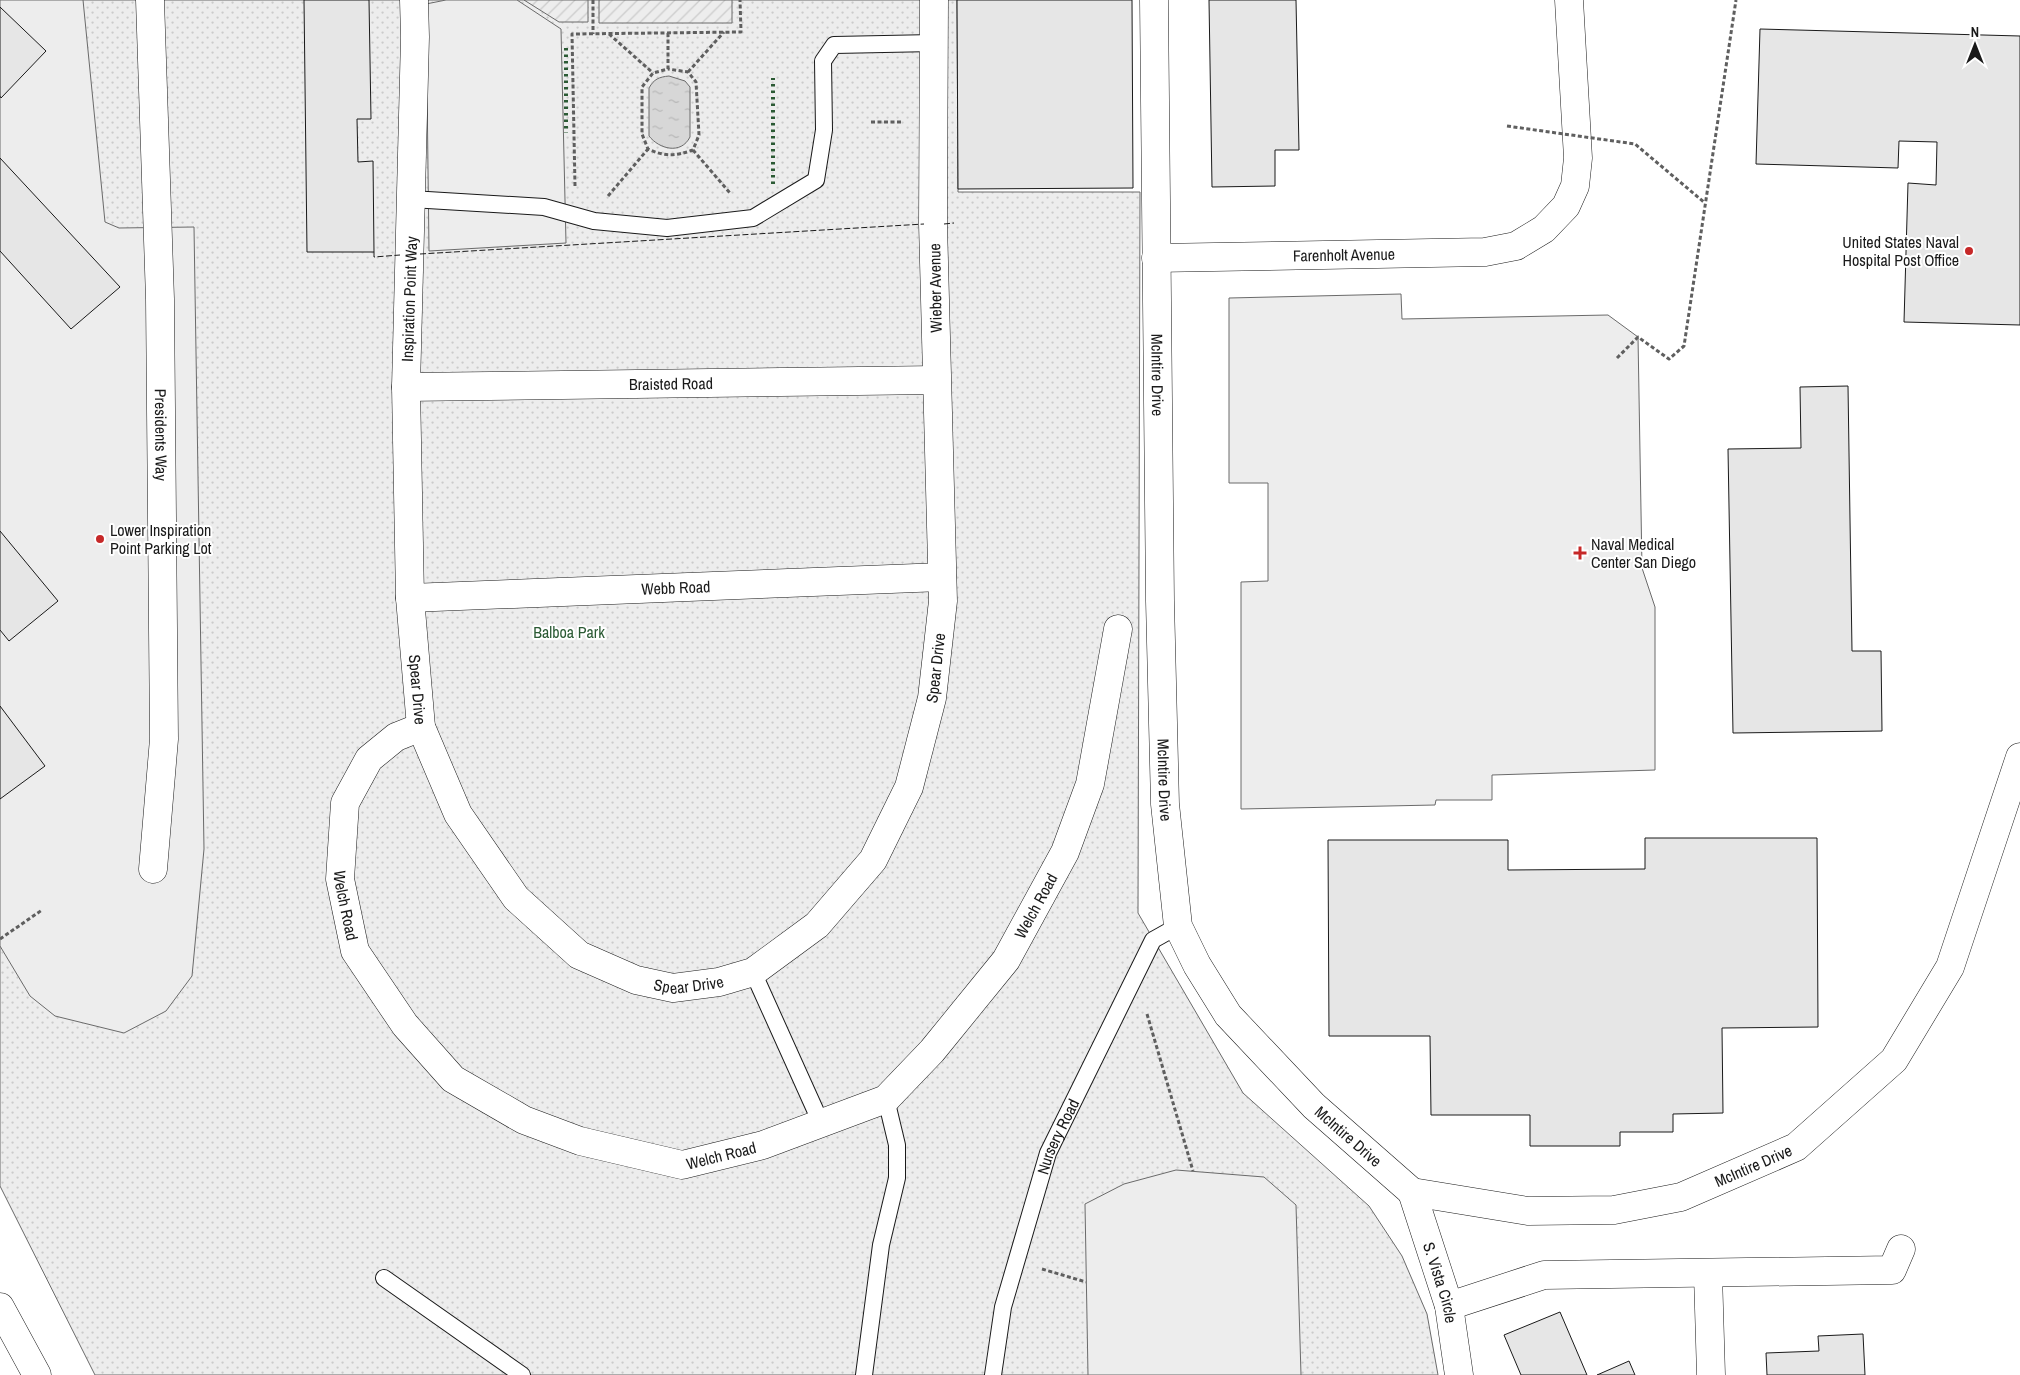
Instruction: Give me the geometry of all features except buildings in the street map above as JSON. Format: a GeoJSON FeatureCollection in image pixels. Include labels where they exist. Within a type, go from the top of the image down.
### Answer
{"type":"FeatureCollection","features":[{"type":"Feature","properties":{"kind":"main road","name":"Presidents Way"},"geometry":{"type":"LineString","coordinates":[[150,0],[160,299],[164,738],[153,869]]}},
{"type":"Feature","properties":{"kind":"main road","name":"Inspiration Point Way"},"geometry":{"type":"LineString","coordinates":[[410,598],[406,387],[412,200],[414,0]]}},
{"type":"Feature","properties":{"kind":"main road","name":"Wieber Avenue"},"geometry":{"type":"LineString","coordinates":[[934,0],[936,380],[942,577]]}},
{"type":"Feature","properties":{"kind":"main road"},"geometry":{"type":"LineString","coordinates":[[1154,0],[1156,258]]}},
{"type":"Feature","properties":{"kind":"main road","name":"Farenholt Avenue"},"geometry":{"type":"LineString","coordinates":[[1156,258],[1485,252],[1516,246],[1544,229],[1566,206],[1575,186],[1578,158],[1569,0]]}},
{"type":"Feature","properties":{"kind":"main road","name":"McIntire Drive"},"geometry":{"type":"LineString","coordinates":[[1156,258],[1160,601],[1165,804],[1178,926],[1197,965],[1228,1015],[1314,1106],[1412,1192],[1528,1211],[1614,1210],[1681,1197],[1796,1147],[1894,1060],[1950,967],[2020,757]]}},
{"type":"Feature","properties":{"kind":"main road","name":"Braisted Road"},"geometry":{"type":"LineString","coordinates":[[406,387],[936,380]]}},
{"type":"Feature","properties":{"kind":"main road","name":"Webb Road"},"geometry":{"type":"LineString","coordinates":[[410,598],[942,577]]}},
{"type":"Feature","properties":{"kind":"main road","name":"Spear Drive"},"geometry":{"type":"LineString","coordinates":[[410,598],[422,727],[458,814],[516,898],[579,955],[636,980],[673,988],[719,982],[753,972],[817,925],[873,860],[909,787],[932,698],[942,601],[942,577]]}},
{"type":"Feature","properties":{"kind":"main road","name":"Welch Road"},"geometry":{"type":"LineString","coordinates":[[422,727],[396,737],[369,759],[345,803],[340,879],[355,951],[405,1025],[453,1078],[524,1120],[580,1141],[682,1165],[763,1145],[886,1099],[932,1051],[1006,960],[1065,852],[1090,784],[1118,629]]}},
{"type":"Feature","properties":{"kind":"main road","name":"S. Vista Circle"},"geometry":{"type":"LineString","coordinates":[[1412,1192],[1450,1306],[1459,1375]]}},
{"type":"Feature","properties":{"kind":"main road"},"geometry":{"type":"LineString","coordinates":[[1450,1306],[1544,1275],[1892,1270],[1901,1248]]}},
{"type":"Feature","properties":{"kind":"main road"},"geometry":{"type":"LineString","coordinates":[[1708,1274],[1710,1375]]}},
{"type":"Feature","properties":{"kind":"main road"},"geometry":{"type":"LineString","coordinates":[[0,1307],[37,1375]]}},
{"type":"Feature","properties":{"kind":"lane"},"geometry":{"type":"LineString","coordinates":[[412,200],[544,207],[588,220],[667,228],[753,218],[816,180],[824,130],[823,61],[834,46],[934,43]]}},
{"type":"Feature","properties":{"kind":"lane","name":"Nursery Road"},"geometry":{"type":"LineString","coordinates":[[993,1375],[1003,1307],[1048,1153],[1153,940],[1178,926]]}},
{"type":"Feature","properties":{"kind":"lane"},"geometry":{"type":"LineString","coordinates":[[753,972],[821,1123]]}},
{"type":"Feature","properties":{"kind":"lane"},"geometry":{"type":"LineString","coordinates":[[864,1375],[881,1245],[897,1178],[897,1144],[886,1099]]}},
{"type":"Feature","properties":{"kind":"lane"},"geometry":{"type":"LineString","coordinates":[[384,1278],[522,1375]]}},
{"type":"Feature","properties":{"kind":"path"},"geometry":{"type":"LineString","coordinates":[[593,0],[593,34]]}},
{"type":"Feature","properties":{"kind":"path"},"geometry":{"type":"LineString","coordinates":[[575,186],[572,34],[740,32],[740,0]]}},
{"type":"Feature","properties":{"kind":"path"},"geometry":{"type":"LineString","coordinates":[[1617,358],[1638,337],[1668,359],[1684,346],[1736,0]]}},
{"type":"Feature","properties":{"kind":"path"},"geometry":{"type":"LineString","coordinates":[[688,72],[724,32]]}},
{"type":"Feature","properties":{"kind":"path"},"geometry":{"type":"LineString","coordinates":[[668,33],[668,69]]}},
{"type":"Feature","properties":{"kind":"path"},"geometry":{"type":"LineString","coordinates":[[609,34],[653,73]]}},
{"type":"Feature","properties":{"kind":"path"},"geometry":{"type":"LineString","coordinates":[[668,69],[688,72],[696,82],[699,135],[693,150],[678,156],[662,156],[648,149],[642,134],[642,87],[653,73],[668,69]]}},
{"type":"Feature","properties":{"kind":"path"},"geometry":{"type":"LineString","coordinates":[[871,122],[909,122]]}},
{"type":"Feature","properties":{"kind":"path"},"geometry":{"type":"LineString","coordinates":[[1507,126],[1635,144],[1705,203]]}},
{"type":"Feature","properties":{"kind":"path"},"geometry":{"type":"LineString","coordinates":[[588,220],[648,149]]}},
{"type":"Feature","properties":{"kind":"path"},"geometry":{"type":"LineString","coordinates":[[693,150],[753,218]]}},
{"type":"Feature","properties":{"kind":"path"},"geometry":{"type":"LineString","coordinates":[[0,939],[42,910]]}},
{"type":"Feature","properties":{"kind":"path"},"geometry":{"type":"LineString","coordinates":[[1145,1009],[1193,1171]]}},
{"type":"Feature","properties":{"kind":"path"},"geometry":{"type":"LineString","coordinates":[[1034,1267],[1086,1282]]}},
{"type":"Feature","properties":{"kind":"green space","name":"Balboa Park"},"geometry":{"type":"Polygon","coordinates":[[[0,0],[957,0],[958,192],[1140,192],[1138,913],[1243,1093],[1369,1206],[1402,1256],[1427,1314],[1438,1375],[95,1375],[0,1186],[0,0]]]}},
{"type":"Feature","properties":{"kind":"green space"},"geometry":{"type":"Polygon","coordinates":[[[524,0],[588,0],[588,22],[559,22],[524,0]]]}},
{"type":"Feature","properties":{"kind":"green space"},"geometry":{"type":"Polygon","coordinates":[[[599,0],[732,0],[732,23],[599,23],[599,0]]]}},
{"type":"Feature","properties":{"kind":"shaded area","name":"Lower Inspiration Point Parking Lot"},"geometry":{"type":"Polygon","coordinates":[[[0,0],[83,0],[105,222],[119,228],[194,227],[204,849],[192,976],[166,1011],[124,1033],[55,1016],[30,996],[0,946],[0,0]]]}},
{"type":"Feature","properties":{"kind":"shaded area"},"geometry":{"type":"Polygon","coordinates":[[[446,0],[517,0],[561,29],[566,243],[429,251],[426,4],[446,0]]]}},
{"type":"Feature","properties":{"kind":"shaded area"},"geometry":{"type":"Polygon","coordinates":[[[1401,294],[1402,319],[1608,315],[1638,337],[1642,568],[1655,607],[1655,770],[1492,775],[1492,800],[1436,800],[1435,805],[1241,809],[1241,582],[1268,581],[1268,483],[1229,483],[1229,298],[1401,294]]]}},
{"type":"Feature","properties":{"kind":"shaded area"},"geometry":{"type":"Polygon","coordinates":[[[1176,1170],[1264,1177],[1296,1205],[1301,1375],[1088,1375],[1085,1204],[1124,1184],[1176,1170]]]}},
{"type":"Feature","properties":{"kind":"water"},"geometry":{"type":"Polygon","coordinates":[[[669,76],[685,81],[690,87],[690,137],[686,143],[676,148],[664,147],[653,141],[649,136],[649,88],[657,79],[669,76]]]}},
{"type":"Feature","properties":{"kind":"hedge"},"geometry":{"type":"LineString","coordinates":[[566,48],[566,133]]}},
{"type":"Feature","properties":{"kind":"hedge"},"geometry":{"type":"LineString","coordinates":[[773,78],[773,184]]}},
{"type":"Feature","properties":{"kind":"fence"},"geometry":{"type":"LineString","coordinates":[[944,224],[954,223]]}},
{"type":"Feature","properties":{"kind":"fence"},"geometry":{"type":"LineString","coordinates":[[420,254],[924,224]]}},
{"type":"Feature","properties":{"kind":"fence"},"geometry":{"type":"LineString","coordinates":[[374,252],[374,257],[400,255]]}},
{"type":"Feature","properties":{"kind":"place","name":"United States Naval Hospital Post Office"},"geometry":{"type":"Point","coordinates":[1969,251]}},
{"type":"Feature","properties":{"kind":"place","name":"Lower Inspiration Point Parking Lot"},"geometry":{"type":"Point","coordinates":[100,539]}},
{"type":"Feature","properties":{"kind":"place","name":"Naval Medical Center San Diego"},"geometry":{"type":"Point","coordinates":[1580,553]}}]}
